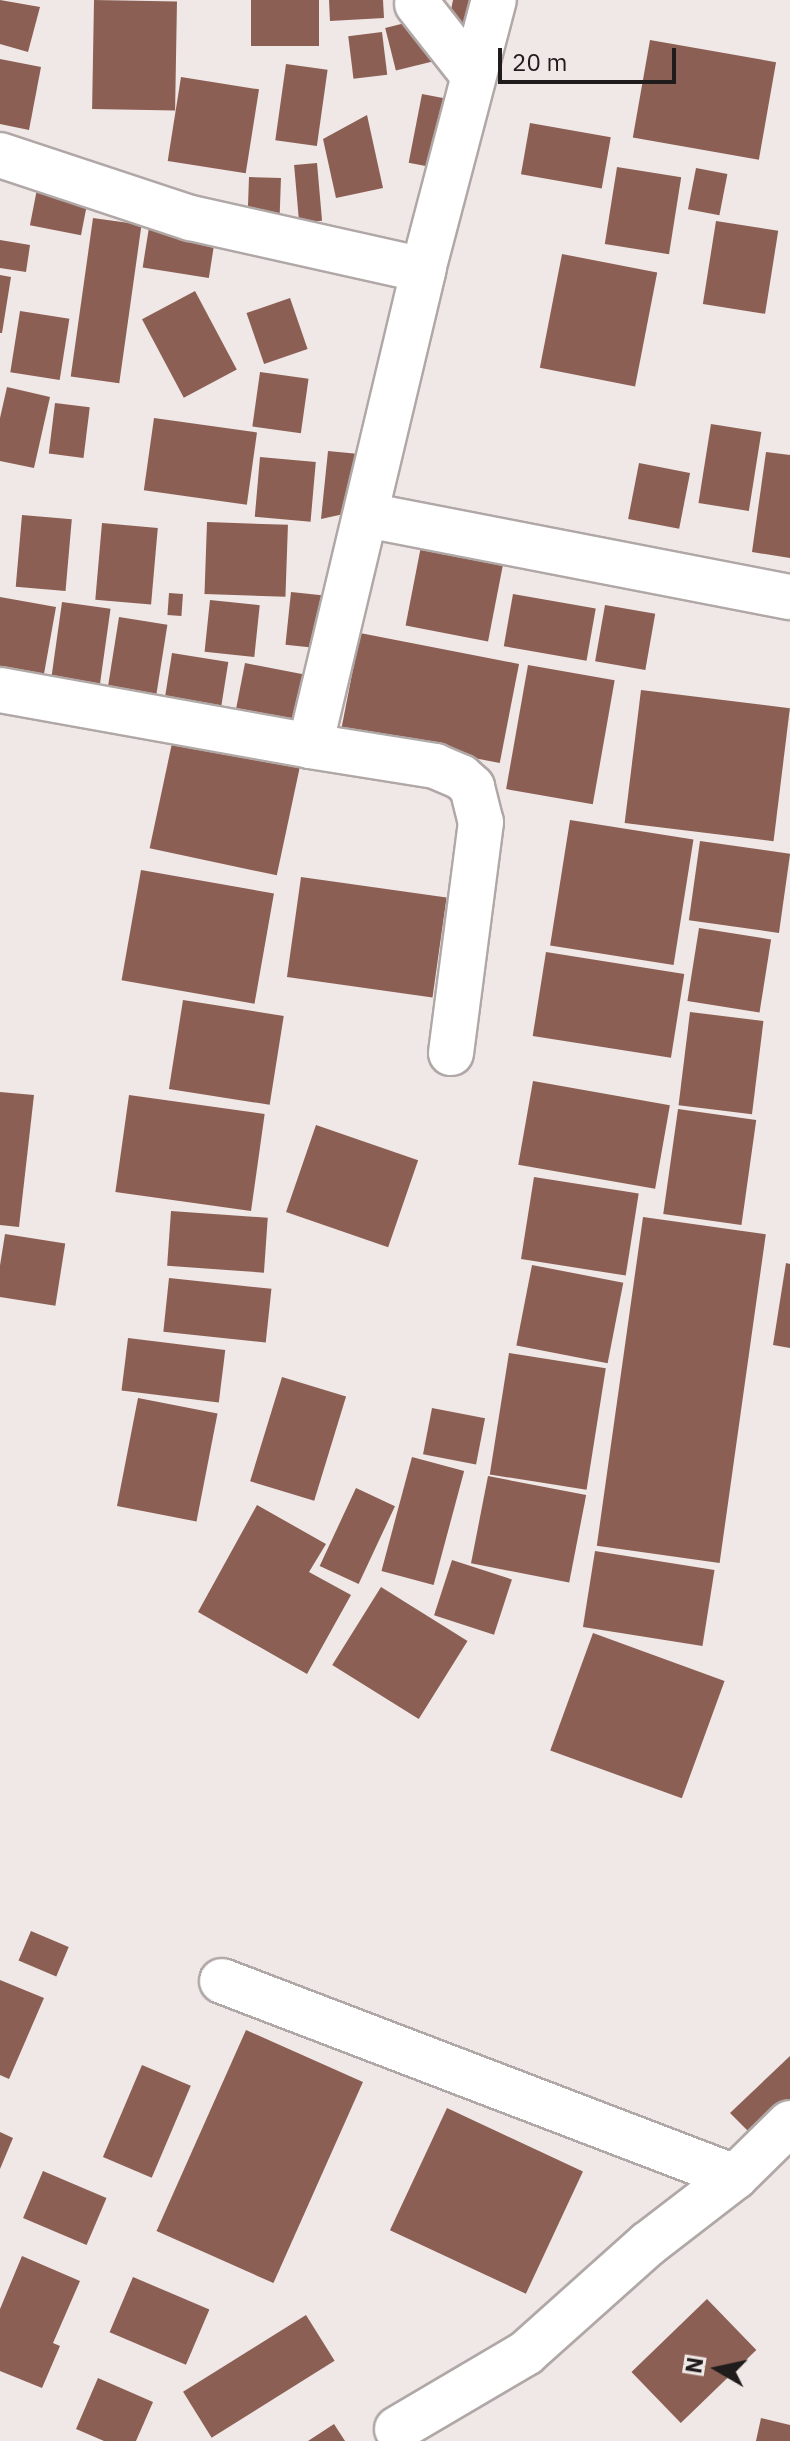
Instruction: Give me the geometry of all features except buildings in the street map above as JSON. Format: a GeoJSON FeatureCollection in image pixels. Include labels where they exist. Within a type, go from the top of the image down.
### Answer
{"type":"FeatureCollection","features":[{"type":"Feature","properties":{"kind":"street"},"geometry":{"type":"LineString","coordinates":[[310,746],[423,270],[472,74],[494,0]]}},
{"type":"Feature","properties":{"kind":"street"},"geometry":{"type":"LineString","coordinates":[[417,4],[472,74]]}},
{"type":"Feature","properties":{"kind":"street"},"geometry":{"type":"LineString","coordinates":[[0,155],[191,218],[423,270]]}},
{"type":"Feature","properties":{"kind":"street"},"geometry":{"type":"LineString","coordinates":[[367,515],[790,597]]}},
{"type":"Feature","properties":{"kind":"street"},"geometry":{"type":"LineString","coordinates":[[0,690],[435,766],[461,777],[472,787],[481,822],[451,1053]]}},
{"type":"Feature","properties":{"kind":"street"},"geometry":{"type":"LineString","coordinates":[[222,1981],[735,2177]]}},
{"type":"Feature","properties":{"kind":"street"},"geometry":{"type":"LineString","coordinates":[[397,2429],[526,2353],[648,2244],[735,2177],[790,2123]]}}]}
